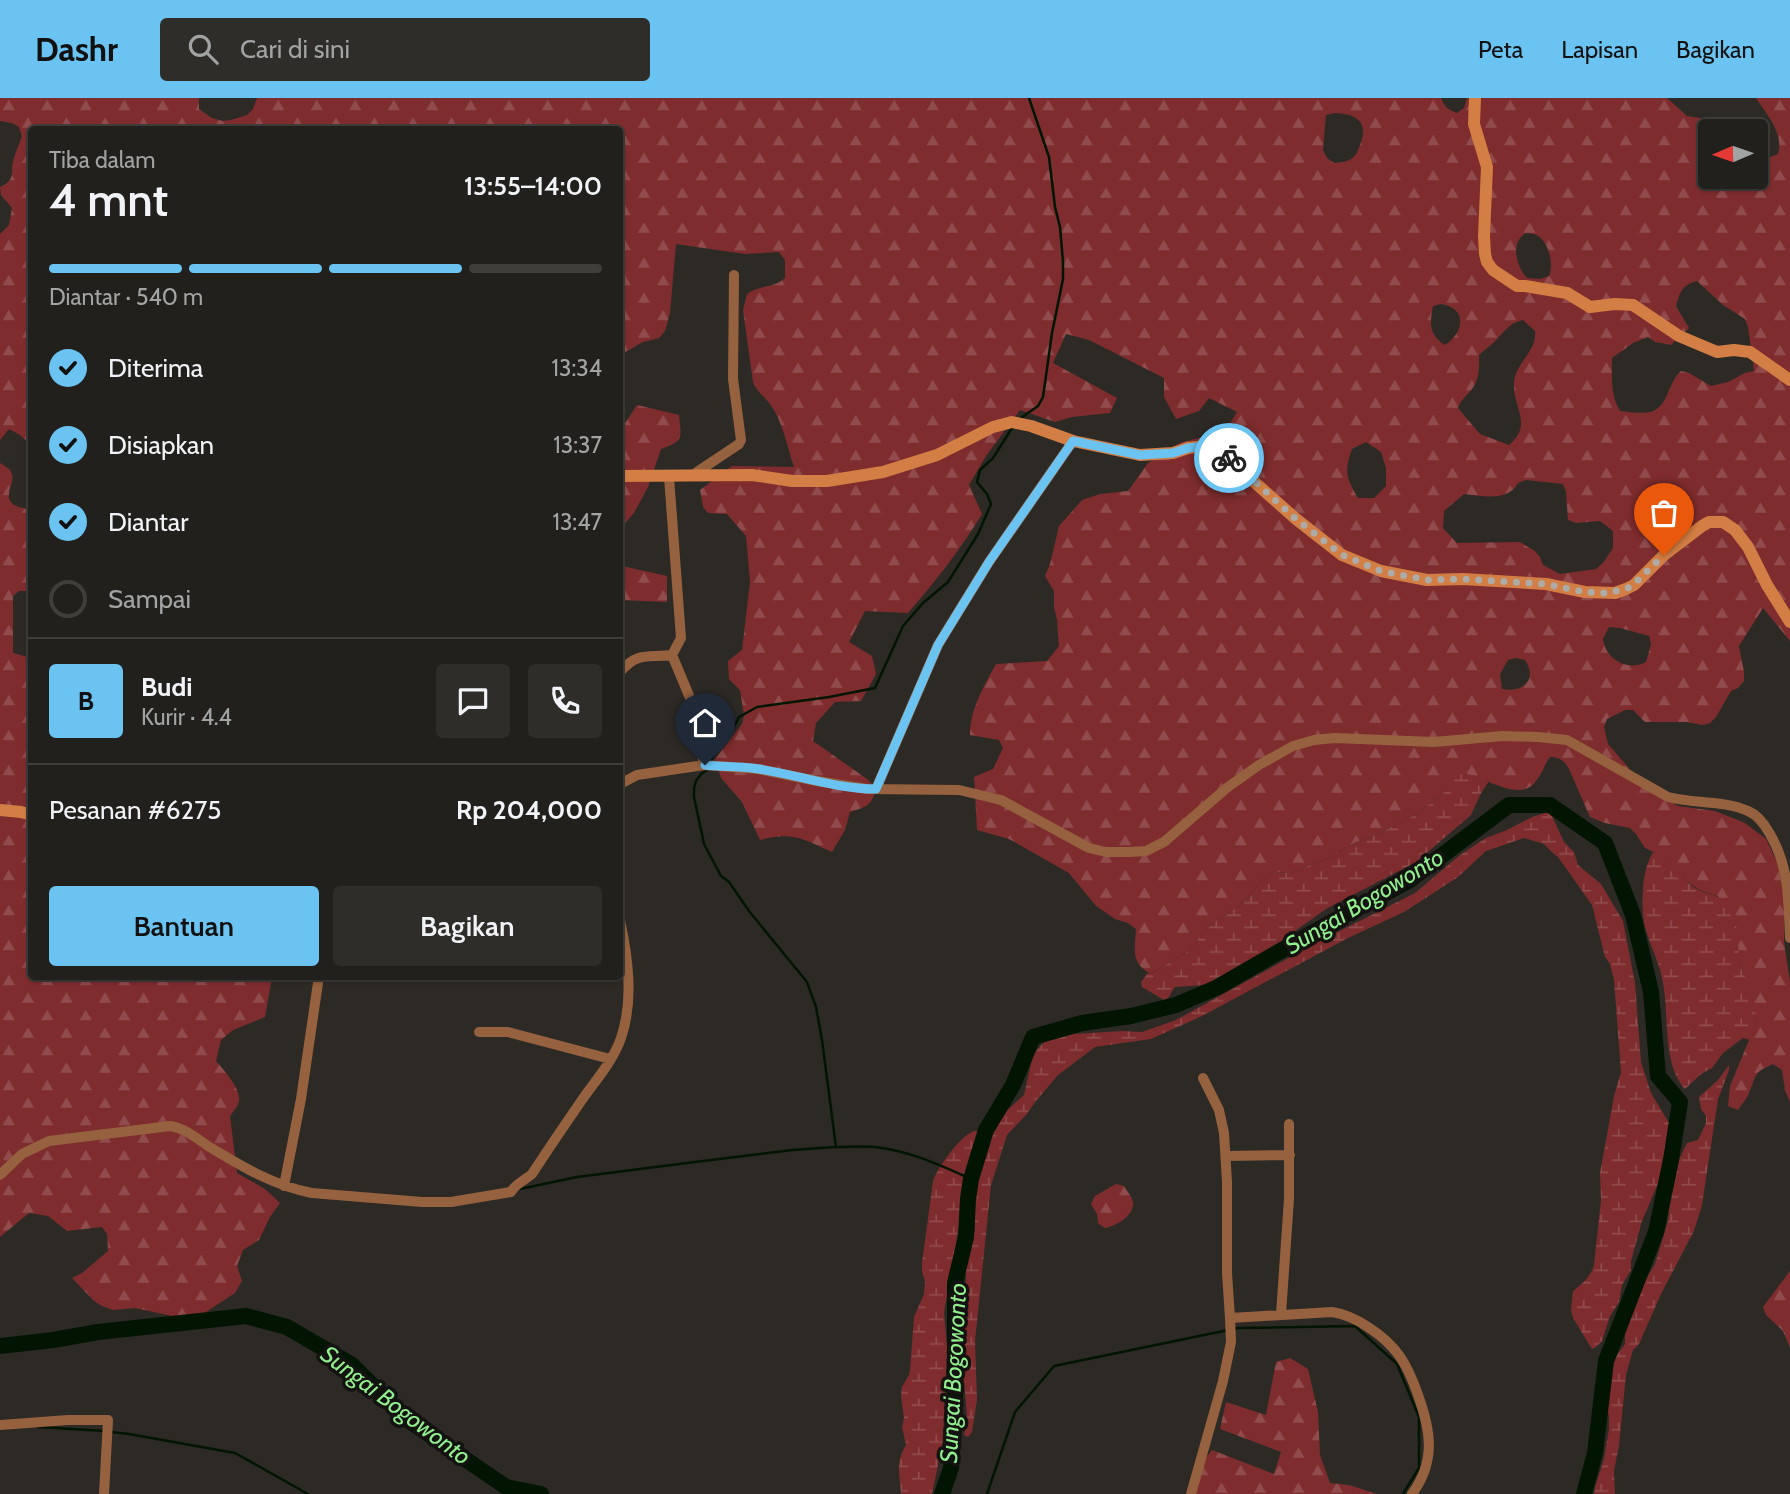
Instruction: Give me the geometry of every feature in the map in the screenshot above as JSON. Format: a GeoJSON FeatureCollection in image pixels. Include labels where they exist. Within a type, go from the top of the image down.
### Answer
{"type":"FeatureCollection","features":[{"type":"Feature","properties":{"kind":"street"},"geometry":{"type":"LineString","coordinates":[[1475,98],[1474,124],[1487,167],[1485,254],[1493,270],[1517,286],[1567,293],[1590,307],[1633,305],[1679,336],[1717,352],[1750,352],[1790,380]]}},
{"type":"Feature","properties":{"kind":"street"},"geometry":{"type":"LineString","coordinates":[[693,476],[741,440],[733,379],[734,275]]}},
{"type":"Feature","properties":{"kind":"street"},"geometry":{"type":"LineString","coordinates":[[623,477],[752,475],[792,481],[827,481],[883,471],[937,455],[993,426],[1013,422],[1073,441],[1140,455],[1173,453],[1205,446],[1216,449],[1342,555],[1381,571],[1427,580],[1463,579],[1546,584],[1585,592],[1615,593],[1633,585],[1664,555],[1702,526],[1709,522],[1723,522],[1735,530],[1748,547],[1790,622]]}},
{"type":"Feature","properties":{"kind":"street"},"geometry":{"type":"LineString","coordinates":[[876,789],[938,645],[989,562],[1073,441]]}},
{"type":"Feature","properties":{"kind":"street"},"geometry":{"type":"LineString","coordinates":[[669,477],[681,625],[681,639],[672,655]]}},
{"type":"Feature","properties":{"kind":"street"},"geometry":{"type":"LineString","coordinates":[[672,655],[693,705],[709,766]]}},
{"type":"Feature","properties":{"kind":"street"},"geometry":{"type":"LineString","coordinates":[[623,668],[641,656],[672,655]]}},
{"type":"Feature","properties":{"kind":"street"},"geometry":{"type":"LineString","coordinates":[[623,782],[637,775],[709,766],[758,769],[867,789],[958,790],[1001,800],[1089,848],[1106,852],[1129,852],[1146,851],[1164,842],[1228,787],[1259,765],[1293,746],[1314,740],[1334,738],[1434,742],[1502,736],[1567,740],[1668,797],[1738,808],[1756,815],[1774,839],[1787,870],[1790,939]]}},
{"type":"Feature","properties":{"kind":"street"},"geometry":{"type":"LineString","coordinates":[[0,810],[28,814]]}},
{"type":"Feature","properties":{"kind":"street"},"geometry":{"type":"LineString","coordinates":[[0,1175],[22,1154],[49,1141],[170,1126],[188,1132],[268,1180],[285,1182],[312,1194],[451,1202],[512,1190],[532,1174],[621,1040],[628,999],[627,953],[623,934]]}},
{"type":"Feature","properties":{"kind":"street"},"geometry":{"type":"LineString","coordinates":[[285,1182],[302,1090],[317,980]]}},
{"type":"Feature","properties":{"kind":"street"},"geometry":{"type":"LineString","coordinates":[[479,1032],[508,1032],[610,1059]]}},
{"type":"Feature","properties":{"kind":"street"},"geometry":{"type":"LineString","coordinates":[[1191,1494],[1210,1433],[1231,1342],[1224,1133],[1219,1110],[1203,1078]]}},
{"type":"Feature","properties":{"kind":"street"},"geometry":{"type":"LineString","coordinates":[[1281,1314],[1290,1199],[1289,1124]]}},
{"type":"Feature","properties":{"kind":"street"},"geometry":{"type":"LineString","coordinates":[[1226,1156],[1290,1155]]}},
{"type":"Feature","properties":{"kind":"street"},"geometry":{"type":"LineString","coordinates":[[1230,1321],[1322,1312],[1342,1314],[1378,1333],[1399,1353],[1415,1385],[1427,1419],[1429,1451],[1423,1476],[1412,1494]]}},
{"type":"Feature","properties":{"kind":"street"},"geometry":{"type":"LineString","coordinates":[[0,1425],[108,1420],[104,1494]]}},
{"type":"Feature","properties":{"kind":"green space"},"geometry":{"type":"Polygon","coordinates":[[[0,98],[199,98],[199,109],[212,118],[223,121],[247,115],[253,109],[257,98],[1441,98],[1447,108],[1457,113],[1464,108],[1467,98],[1667,98],[1687,116],[1706,119],[1698,119],[1698,189],[1768,189],[1768,157],[1778,154],[1779,139],[1773,124],[1756,98],[1790,98],[1790,641],[1763,608],[1739,646],[1744,681],[1731,691],[1710,723],[1702,725],[1687,722],[1645,722],[1633,710],[1625,710],[1607,719],[1604,727],[1608,744],[1646,788],[1678,806],[1715,811],[1745,823],[1766,839],[1779,867],[1784,899],[1784,942],[1790,982],[1790,1102],[1782,1070],[1773,1064],[1758,1073],[1738,1110],[1728,1106],[1730,1086],[1757,1021],[1718,896],[1694,887],[1684,878],[1670,857],[1645,848],[1630,828],[1590,817],[1569,769],[1556,758],[1550,757],[1536,781],[1521,790],[1502,787],[1464,774],[1415,815],[1378,834],[1354,843],[1332,857],[1290,873],[1272,872],[1236,908],[1208,926],[1190,950],[1151,974],[1144,970],[1135,955],[1136,929],[1096,906],[1069,873],[1009,839],[977,830],[974,777],[993,769],[1003,748],[999,740],[970,735],[972,716],[996,664],[1047,661],[1059,646],[1054,591],[1045,576],[1059,526],[1082,500],[1100,494],[1128,491],[1148,463],[1180,443],[1223,435],[1237,412],[1209,398],[1199,411],[1176,419],[1164,397],[1164,378],[1089,340],[1066,334],[1053,363],[1117,398],[1110,413],[1072,417],[1055,422],[1020,410],[986,456],[969,485],[982,514],[928,590],[908,613],[865,611],[849,642],[872,656],[876,674],[861,701],[835,702],[816,723],[813,741],[867,779],[876,788],[872,799],[864,807],[850,812],[845,830],[832,852],[790,836],[760,840],[742,802],[721,778],[715,759],[742,724],[744,715],[740,690],[729,679],[728,661],[742,650],[750,582],[746,536],[727,514],[708,513],[703,507],[700,490],[732,466],[794,467],[778,418],[753,382],[743,310],[747,294],[785,278],[785,260],[779,252],[745,254],[676,244],[670,313],[665,331],[659,338],[643,342],[623,353],[623,126],[28,126],[28,442],[9,429],[0,440],[0,234],[9,225],[12,208],[1,195],[0,187],[11,178],[22,136],[19,127],[0,121],[0,98]],[[1326,115],[1323,150],[1327,158],[1334,163],[1345,162],[1353,158],[1358,151],[1362,125],[1349,115],[1326,115]],[[1526,233],[1516,248],[1520,267],[1527,278],[1540,279],[1549,276],[1550,254],[1545,244],[1535,234],[1526,233]],[[1697,281],[1688,285],[1680,293],[1676,306],[1689,328],[1671,345],[1655,342],[1648,337],[1633,343],[1612,358],[1613,392],[1620,411],[1643,413],[1656,410],[1681,371],[1711,386],[1754,371],[1745,319],[1723,305],[1697,281]],[[1441,304],[1433,306],[1431,323],[1436,337],[1445,345],[1456,334],[1460,322],[1456,310],[1441,304]],[[1523,320],[1513,324],[1479,355],[1476,381],[1458,408],[1480,434],[1509,445],[1520,430],[1521,422],[1514,382],[1518,369],[1533,345],[1535,331],[1523,320]],[[1366,442],[1352,449],[1347,469],[1358,498],[1374,498],[1386,486],[1386,468],[1381,452],[1366,442]],[[1526,480],[1501,495],[1464,494],[1444,511],[1443,528],[1457,543],[1520,542],[1535,551],[1543,565],[1560,574],[1596,569],[1613,548],[1613,531],[1600,521],[1576,523],[1568,520],[1563,484],[1526,480]],[[1609,627],[1603,639],[1608,652],[1618,662],[1639,665],[1646,662],[1651,644],[1649,636],[1609,627]],[[1508,660],[1500,674],[1502,689],[1522,687],[1529,679],[1529,667],[1525,660],[1508,660]]]}},
{"type":"Feature","properties":{"kind":"green space"},"geometry":{"type":"Polygon","coordinates":[[[637,405],[679,415],[680,437],[678,441],[661,449],[648,487],[634,513],[623,525],[623,426],[637,405]]]}},
{"type":"Feature","properties":{"kind":"green space"},"geometry":{"type":"Polygon","coordinates":[[[0,463],[12,474],[10,501],[28,508],[28,591],[19,591],[13,596],[13,653],[28,657],[28,980],[271,980],[265,1017],[233,1030],[221,1040],[216,1061],[231,1080],[239,1096],[238,1105],[230,1116],[237,1173],[265,1189],[280,1203],[259,1240],[243,1250],[237,1266],[242,1281],[235,1293],[203,1314],[172,1316],[135,1308],[113,1310],[94,1301],[72,1278],[108,1251],[107,1234],[102,1227],[67,1231],[48,1216],[29,1213],[0,1237],[0,463]]]}},
{"type":"Feature","properties":{"kind":"green space"},"geometry":{"type":"Polygon","coordinates":[[[623,566],[667,576],[667,602],[623,600],[623,566]]]}},
{"type":"Feature","properties":{"kind":"green space"},"geometry":{"type":"Polygon","coordinates":[[[1464,774],[1489,781],[1471,815],[1416,862],[1326,909],[1281,941],[1205,985],[1175,987],[1164,1000],[1142,987],[1141,982],[1148,973],[1151,974],[1190,950],[1208,926],[1236,908],[1272,872],[1290,873],[1332,857],[1354,843],[1378,834],[1415,815],[1447,790],[1456,775],[1464,774]]]}},
{"type":"Feature","properties":{"kind":"green space"},"geometry":{"type":"Polygon","coordinates":[[[1548,812],[1564,842],[1574,852],[1578,865],[1601,884],[1623,921],[1635,983],[1641,1062],[1651,1093],[1669,1123],[1662,1174],[1642,1221],[1631,1270],[1622,1285],[1619,1302],[1610,1316],[1602,1341],[1592,1349],[1571,1310],[1573,1291],[1588,1277],[1594,1265],[1601,1200],[1600,1173],[1621,1072],[1614,980],[1610,964],[1605,957],[1592,905],[1558,857],[1544,844],[1524,838],[1486,851],[1458,877],[1404,912],[1346,939],[1202,1016],[1151,1039],[1095,1047],[1058,1075],[1007,1135],[991,1185],[975,1341],[977,1400],[972,1432],[968,1437],[964,1435],[967,1417],[965,1351],[961,1324],[965,1264],[975,1229],[975,1195],[985,1145],[1001,1116],[1024,1095],[1032,1059],[1044,1042],[1074,1034],[1142,1032],[1176,1020],[1314,944],[1415,893],[1460,855],[1486,838],[1548,812]]]}},
{"type":"Feature","properties":{"kind":"green space"},"geometry":{"type":"Polygon","coordinates":[[[1653,852],[1677,861],[1682,866],[1682,875],[1691,885],[1722,899],[1735,913],[1740,964],[1751,993],[1757,1021],[1750,1040],[1743,1038],[1723,1053],[1712,1068],[1685,1089],[1672,1065],[1662,978],[1643,915],[1645,875],[1653,852]]]}},
{"type":"Feature","properties":{"kind":"green space"},"geometry":{"type":"Polygon","coordinates":[[[1729,1065],[1718,1099],[1702,1205],[1694,1231],[1661,1294],[1639,1344],[1633,1350],[1626,1375],[1614,1471],[1615,1494],[1594,1494],[1609,1429],[1606,1400],[1610,1365],[1625,1344],[1625,1324],[1637,1294],[1655,1264],[1668,1221],[1672,1174],[1687,1143],[1698,1140],[1706,1123],[1699,1097],[1718,1080],[1729,1065]]]}},
{"type":"Feature","properties":{"kind":"green space"},"geometry":{"type":"Polygon","coordinates":[[[978,1131],[979,1138],[970,1162],[944,1312],[947,1347],[943,1441],[932,1494],[901,1494],[899,1463],[906,1445],[902,1427],[904,1418],[901,1396],[910,1370],[914,1317],[924,1294],[922,1263],[933,1181],[950,1153],[962,1139],[978,1131]]]}},
{"type":"Feature","properties":{"kind":"green space"},"geometry":{"type":"Polygon","coordinates":[[[1116,1184],[1124,1186],[1133,1207],[1124,1219],[1105,1228],[1098,1223],[1097,1214],[1091,1204],[1095,1196],[1116,1184]]]}},
{"type":"Feature","properties":{"kind":"green space"},"geometry":{"type":"Polygon","coordinates":[[[1790,1271],[1790,1348],[1783,1331],[1766,1315],[1763,1307],[1790,1271]]]}},
{"type":"Feature","properties":{"kind":"green space"},"geometry":{"type":"Polygon","coordinates":[[[1290,1358],[1308,1369],[1318,1412],[1320,1455],[1330,1483],[1349,1485],[1377,1494],[1196,1494],[1205,1459],[1212,1450],[1274,1474],[1281,1452],[1220,1429],[1226,1402],[1266,1415],[1276,1362],[1290,1358]]]}},
{"type":"Feature","properties":{"kind":"waterway"},"geometry":{"type":"LineString","coordinates":[[1018,420],[1038,406],[1043,397],[1063,279],[1060,227],[1049,157],[1029,98]]}},
{"type":"Feature","properties":{"kind":"waterway"},"geometry":{"type":"LineString","coordinates":[[710,762],[739,717],[757,707],[875,688],[903,626],[923,603],[948,582],[978,534],[991,504],[977,482],[980,470],[993,458],[1012,428]]}},
{"type":"Feature","properties":{"kind":"waterway"},"geometry":{"type":"LineString","coordinates":[[707,768],[696,781],[694,788],[704,844],[721,876],[729,882],[807,982],[816,1007],[822,1040],[836,1147],[875,1147],[913,1155],[971,1179]]}},
{"type":"Feature","properties":{"kind":"waterway","name":"Sungai Bogowonto"},"geometry":{"type":"LineString","coordinates":[[942,1494],[951,1468],[955,1409],[955,1283],[966,1237],[971,1179],[986,1130],[1013,1085],[1033,1037],[1082,1023],[1131,1016],[1176,1005],[1218,987],[1408,881],[1509,805],[1550,805],[1605,843],[1633,915],[1651,992],[1658,1076],[1680,1102],[1656,1232],[1606,1361],[1595,1453],[1584,1494]]}},
{"type":"Feature","properties":{"kind":"waterway"},"geometry":{"type":"LineString","coordinates":[[520,1189],[577,1177],[835,1147]]}},
{"type":"Feature","properties":{"kind":"waterway","name":"Sungai Bogowonto"},"geometry":{"type":"LineString","coordinates":[[0,1346],[246,1316],[287,1327],[352,1365],[405,1418],[506,1487],[541,1494]]}},
{"type":"Feature","properties":{"kind":"waterway"},"geometry":{"type":"LineString","coordinates":[[987,1494],[1015,1412],[1054,1366],[1238,1328],[1355,1326],[1397,1364],[1419,1417],[1419,1468],[1403,1494]]}},
{"type":"Feature","properties":{"kind":"waterway"},"geometry":{"type":"LineString","coordinates":[[38,1427],[105,1431]]}},
{"type":"Feature","properties":{"kind":"waterway"},"geometry":{"type":"LineString","coordinates":[[111,1432],[235,1453],[308,1494]]}},
{"type":"Feature","properties":{"kind":"way so far"},"geometry":{"type":"LineString","coordinates":[[1229,458],[1296,519],[1342,555],[1381,571],[1427,580],[1463,579],[1546,584],[1585,592],[1615,593],[1633,585],[1664,555]]}},
{"type":"Feature","properties":{"kind":"route"},"geometry":{"type":"LineString","coordinates":[[705,765],[758,769],[876,789],[938,645],[989,562],[1073,441],[1140,455],[1173,453],[1205,446],[1216,449],[1229,458]]}}]}
